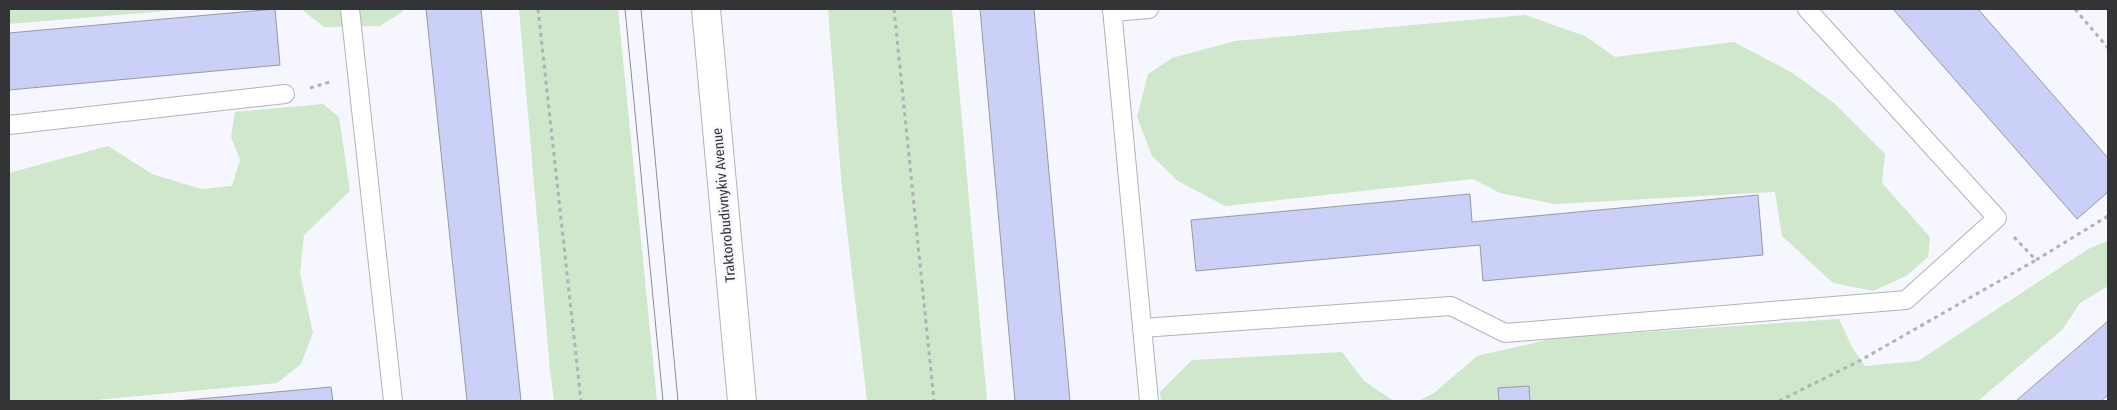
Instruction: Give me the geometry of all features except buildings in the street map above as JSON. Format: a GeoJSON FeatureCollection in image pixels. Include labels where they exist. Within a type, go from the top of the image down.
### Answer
{"type":"FeatureCollection","features":[{"type":"Feature","properties":{"kind":"street","name":"Traktorobudivnykiv Avenue"},"geometry":{"type":"LineString","coordinates":[[706,9],[742,401]]}},
{"type":"Feature","properties":{"kind":"lane"},"geometry":{"type":"LineString","coordinates":[[350,9],[393,401]]}},
{"type":"Feature","properties":{"kind":"lane"},"geometry":{"type":"LineString","coordinates":[[1149,9],[1112,10],[1150,401]]}},
{"type":"Feature","properties":{"kind":"lane"},"geometry":{"type":"LineString","coordinates":[[1142,328],[1451,306],[1505,332],[1906,300],[1997,218],[1807,9]]}},
{"type":"Feature","properties":{"kind":"lane"},"geometry":{"type":"LineString","coordinates":[[9,124],[285,94]]}},
{"type":"Feature","properties":{"kind":"path"},"geometry":{"type":"LineString","coordinates":[[538,9],[580,401]]}},
{"type":"Feature","properties":{"kind":"path"},"geometry":{"type":"LineString","coordinates":[[894,9],[934,401]]}},
{"type":"Feature","properties":{"kind":"path"},"geometry":{"type":"LineString","coordinates":[[2074,9],[2108,48]]}},
{"type":"Feature","properties":{"kind":"path"},"geometry":{"type":"LineString","coordinates":[[285,94],[358,75]]}},
{"type":"Feature","properties":{"kind":"path"},"geometry":{"type":"LineString","coordinates":[[1778,401],[1861,360],[2036,260],[2108,216]]}},
{"type":"Feature","properties":{"kind":"path"},"geometry":{"type":"LineString","coordinates":[[1997,218],[2036,260]]}},
{"type":"Feature","properties":{"kind":"green space"},"geometry":{"type":"Polygon","coordinates":[[[9,9],[190,9],[9,24],[9,9]]]}},
{"type":"Feature","properties":{"kind":"green space"},"geometry":{"type":"Polygon","coordinates":[[[301,9],[403,9],[402,12],[380,26],[324,27],[301,9]]]}},
{"type":"Feature","properties":{"kind":"green space"},"geometry":{"type":"Polygon","coordinates":[[[519,9],[618,9],[657,401],[554,401],[519,9]]]}},
{"type":"Feature","properties":{"kind":"green space"},"geometry":{"type":"Polygon","coordinates":[[[828,9],[952,9],[987,401],[867,401],[842,188],[828,9]]]}},
{"type":"Feature","properties":{"kind":"green space"},"geometry":{"type":"Polygon","coordinates":[[[1525,15],[1585,36],[1615,57],[1734,42],[1791,72],[1834,103],[1885,154],[1882,183],[1930,237],[1928,257],[1906,276],[1873,291],[1833,283],[1782,236],[1775,192],[1555,204],[1500,193],[1473,179],[1225,206],[1178,181],[1152,156],[1137,117],[1148,74],[1172,58],[1235,41],[1525,15]]]}},
{"type":"Feature","properties":{"kind":"green space"},"geometry":{"type":"Polygon","coordinates":[[[323,104],[339,117],[350,191],[304,235],[300,273],[313,333],[301,364],[277,383],[85,401],[9,401],[9,173],[108,146],[152,174],[201,189],[232,186],[240,160],[231,137],[235,112],[323,104]]]}},
{"type":"Feature","properties":{"kind":"green space"},"geometry":{"type":"Polygon","coordinates":[[[2108,241],[2108,286],[2080,303],[2063,329],[1978,401],[1418,401],[1434,393],[1477,356],[1555,338],[1839,319],[1852,347],[1865,366],[1918,361],[2090,248],[2108,241]]]}},
{"type":"Feature","properties":{"kind":"green space"},"geometry":{"type":"Polygon","coordinates":[[[1342,352],[1364,381],[1394,401],[1161,401],[1160,392],[1192,360],[1342,352]]]}},
{"type":"Feature","properties":{"kind":"tram line"},"geometry":{"type":"LineString","coordinates":[[625,9],[663,401]]}},
{"type":"Feature","properties":{"kind":"tram line"},"geometry":{"type":"LineString","coordinates":[[641,9],[678,401]]}}]}
